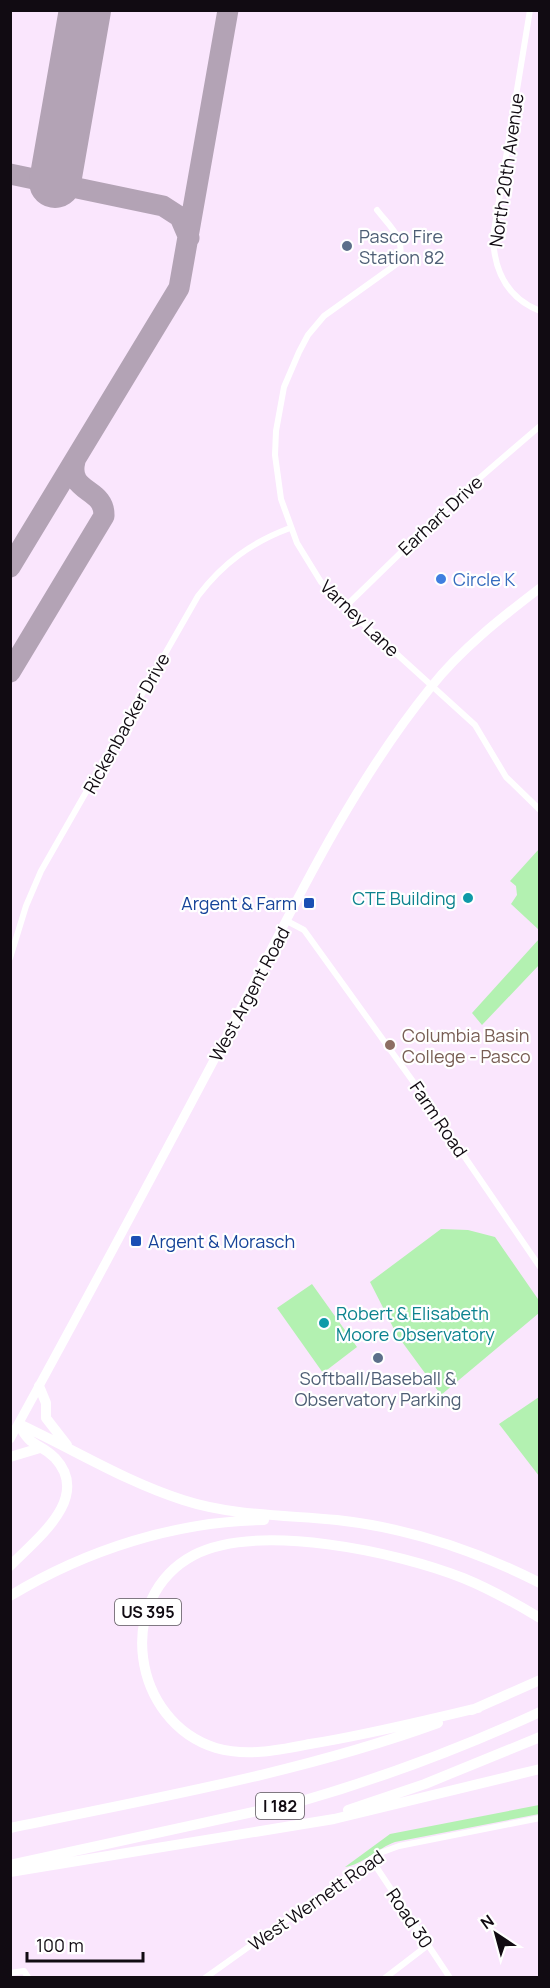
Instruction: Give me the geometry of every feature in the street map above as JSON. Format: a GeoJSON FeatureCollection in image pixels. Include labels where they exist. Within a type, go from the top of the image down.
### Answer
{"type":"FeatureCollection","features":[{"type":"Feature","properties":{"kind":"highway"},"geometry":{"type":"LineString","coordinates":[[39,1386],[46,1403],[46,1418],[67,1445]]}},
{"type":"Feature","properties":{"kind":"highway"},"geometry":{"type":"LineString","coordinates":[[15,1422],[67,1445],[125,1477],[185,1501],[238,1511],[389,1528],[443,1542],[494,1561],[540,1583]]}},
{"type":"Feature","properties":{"kind":"highway"},"geometry":{"type":"LineString","coordinates":[[10,1566],[55,1520],[66,1500],[67,1485],[63,1470],[55,1458],[26,1440],[15,1422]]}},
{"type":"Feature","properties":{"kind":"highway"},"geometry":{"type":"LineString","coordinates":[[10,1457],[39,1448]]}},
{"type":"Feature","properties":{"kind":"highway"},"geometry":{"type":"LineString","coordinates":[[10,1596],[70,1564],[147,1537],[218,1523],[309,1518]]}},
{"type":"Feature","properties":{"kind":"highway","name":"US 395"},"geometry":{"type":"LineString","coordinates":[[478,1708],[355,1737],[262,1752],[216,1748],[178,1727],[155,1701],[144,1668],[142,1631],[151,1601],[168,1576],[193,1556],[222,1544],[253,1540],[312,1543],[355,1549],[419,1563],[463,1578],[540,1618]]}},
{"type":"Feature","properties":{"kind":"highway","name":"I 182"},"geometry":{"type":"LineString","coordinates":[[10,1828],[312,1763],[396,1738],[478,1708],[540,1680]]}},
{"type":"Feature","properties":{"kind":"highway","name":"I 182"},"geometry":{"type":"LineString","coordinates":[[10,1865],[319,1796],[420,1763],[540,1712]]}},
{"type":"Feature","properties":{"kind":"highway"},"geometry":{"type":"LineString","coordinates":[[302,1825],[425,1784],[540,1737]]}},
{"type":"Feature","properties":{"kind":"highway"},"geometry":{"type":"LineString","coordinates":[[10,1872],[302,1825],[540,1770]]}},
{"type":"Feature","properties":{"kind":"main road","name":"West Argent Road"},"geometry":{"type":"LineString","coordinates":[[10,1439],[15,1422],[70,1333],[287,921],[372,767],[432,686],[495,624],[540,588]]}},
{"type":"Feature","properties":{"kind":"street","name":"North 20th Avenue"},"geometry":{"type":"LineString","coordinates":[[530,10],[493,237],[495,265],[511,292],[540,311]]}},
{"type":"Feature","properties":{"kind":"street","name":"Varney Lane"},"geometry":{"type":"LineString","coordinates":[[377,210],[402,243],[403,251],[398,263],[324,316],[308,335],[284,387],[275,455],[281,499],[290,528],[307,561],[345,607],[475,724],[506,777],[540,810]]}},
{"type":"Feature","properties":{"kind":"street","name":"Earhart Drive"},"geometry":{"type":"LineString","coordinates":[[345,607],[461,494],[540,426]]}},
{"type":"Feature","properties":{"kind":"street","name":"Rickenbacker Drive"},"geometry":{"type":"LineString","coordinates":[[10,958],[26,906],[42,871],[198,596],[222,568],[240,553],[269,535],[290,528]]}},
{"type":"Feature","properties":{"kind":"street","name":"Farm Road"},"geometry":{"type":"LineString","coordinates":[[287,921],[304,930],[412,1080],[540,1268]]}},
{"type":"Feature","properties":{"kind":"street","name":"West Wernett Road"},"geometry":{"type":"LineString","coordinates":[[205,1977],[371,1859],[399,1846],[540,1818]]}},
{"type":"Feature","properties":{"kind":"street","name":"Road 30"},"geometry":{"type":"LineString","coordinates":[[371,1859],[450,1977]]}},
{"type":"Feature","properties":{"kind":"street"},"geometry":{"type":"LineString","coordinates":[[385,1977],[428,1945]]}},
{"type":"Feature","properties":{"kind":"street"},"geometry":{"type":"LineString","coordinates":[[10,1974],[24,1971],[28,1977]]}},
{"type":"Feature","properties":{"kind":"green space"},"geometry":{"type":"Polygon","coordinates":[[[539,849],[539,930],[511,904],[517,895],[516,886],[510,881],[539,849]]]}},
{"type":"Feature","properties":{"kind":"green space"},"geometry":{"type":"Polygon","coordinates":[[[539,939],[539,965],[482,1025],[472,1013],[539,939]]]}},
{"type":"Feature","properties":{"kind":"green space"},"geometry":{"type":"Polygon","coordinates":[[[441,1229],[468,1230],[495,1237],[540,1302],[539,1313],[441,1395],[397,1335],[370,1282],[441,1229]]]}},
{"type":"Feature","properties":{"kind":"green space"},"geometry":{"type":"Polygon","coordinates":[[[312,1284],[357,1347],[323,1373],[277,1308],[312,1284]]]}},
{"type":"Feature","properties":{"kind":"green space"},"geometry":{"type":"Polygon","coordinates":[[[539,1397],[539,1476],[499,1424],[539,1397]]]}},
{"type":"Feature","properties":{"kind":"green space"},"geometry":{"type":"Polygon","coordinates":[[[539,1805],[539,1814],[395,1842],[358,1863],[345,1867],[390,1834],[539,1805]]]}},
{"type":"Feature","properties":{"kind":"taxiway"},"geometry":{"type":"LineString","coordinates":[[10,567],[179,288],[228,10]]}},
{"type":"Feature","properties":{"kind":"taxiway"},"geometry":{"type":"LineString","coordinates":[[10,174],[163,206],[180,217],[189,238]]}},
{"type":"Feature","properties":{"kind":"taxiway"},"geometry":{"type":"LineString","coordinates":[[10,672],[104,516],[99,500],[76,479],[75,461]]}},
{"type":"Feature","properties":{"kind":"runway"},"geometry":{"type":"LineString","coordinates":[[55,182],[85,10]]}},
{"type":"Feature","properties":{"kind":"place","name":"Pasco Fire Station 82"},"geometry":{"type":"Point","coordinates":[347,246]}},
{"type":"Feature","properties":{"kind":"place","name":"Circle K"},"geometry":{"type":"Point","coordinates":[441,579]}},
{"type":"Feature","properties":{"kind":"place","name":"CTE Building"},"geometry":{"type":"Point","coordinates":[468,898]}},
{"type":"Feature","properties":{"kind":"place","name":"Argent & Farm"},"geometry":{"type":"Point","coordinates":[309,903]}},
{"type":"Feature","properties":{"kind":"place","name":"Columbia Basin College - Pasco"},"geometry":{"type":"Point","coordinates":[390,1045]}},
{"type":"Feature","properties":{"kind":"place","name":"Argent & Morasch"},"geometry":{"type":"Point","coordinates":[136,1241]}},
{"type":"Feature","properties":{"kind":"place","name":"Robert & Elisabeth Moore Observatory"},"geometry":{"type":"Point","coordinates":[324,1323]}},
{"type":"Feature","properties":{"kind":"place","name":"Softball/Baseball & Observatory Parking"},"geometry":{"type":"Point","coordinates":[378,1358]}}]}
